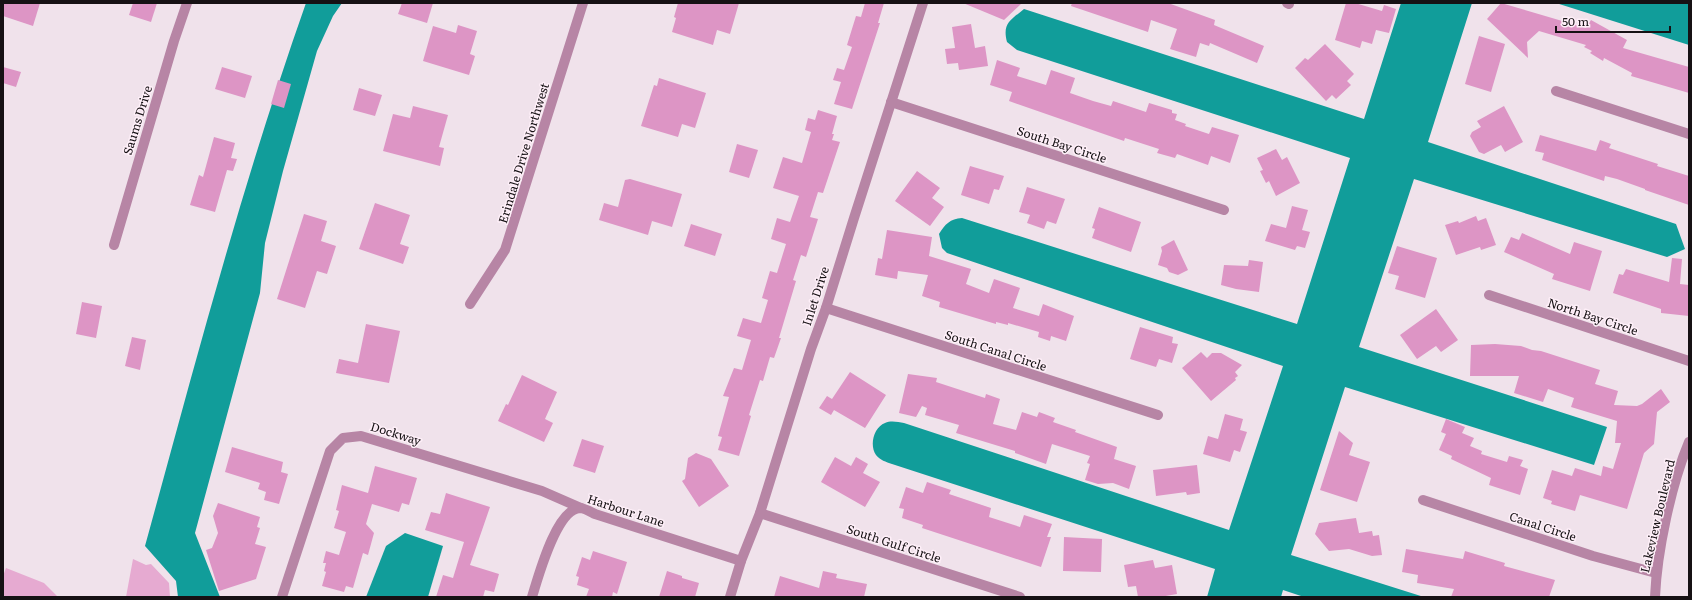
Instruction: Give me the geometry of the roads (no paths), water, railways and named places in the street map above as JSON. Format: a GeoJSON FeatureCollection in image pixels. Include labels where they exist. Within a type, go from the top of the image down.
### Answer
{"type":"FeatureCollection","features":[{"type":"Feature","properties":{"kind":"street","name":"Saums Drive"},"geometry":{"type":"LineString","coordinates":[[114,245],[187,3]]}},
{"type":"Feature","properties":{"kind":"street","name":"Erindale Drive Northwest"},"geometry":{"type":"LineString","coordinates":[[470,304],[505,250],[583,3]]}},
{"type":"Feature","properties":{"kind":"street","name":"Inlet Drive"},"geometry":{"type":"LineString","coordinates":[[730,597],[741,561],[760,513],[808,356],[826,308],[923,3]]}},
{"type":"Feature","properties":{"kind":"street"},"geometry":{"type":"LineString","coordinates":[[1556,91],[1689,134]]}},
{"type":"Feature","properties":{"kind":"street","name":"South Bay Circle"},"geometry":{"type":"LineString","coordinates":[[892,102],[1224,210]]}},
{"type":"Feature","properties":{"kind":"street","name":"North Bay Circle"},"geometry":{"type":"LineString","coordinates":[[1489,295],[1689,361]]}},
{"type":"Feature","properties":{"kind":"street","name":"South Canal Circle"},"geometry":{"type":"LineString","coordinates":[[826,308],[1158,415]]}},
{"type":"Feature","properties":{"kind":"street","name":"Dockway"},"geometry":{"type":"LineString","coordinates":[[282,597],[301,534],[330,451],[343,438],[361,436],[379,441],[542,491],[581,508]]}},
{"type":"Feature","properties":{"kind":"street","name":"Lakeview Boulevard"},"geometry":{"type":"LineString","coordinates":[[1655,597],[1656,573],[1669,509],[1681,463],[1689,442]]}},
{"type":"Feature","properties":{"kind":"street","name":"Canal Circle"},"geometry":{"type":"LineString","coordinates":[[1423,500],[1593,556],[1656,573]]}},
{"type":"Feature","properties":{"kind":"street","name":"Harbour Lane"},"geometry":{"type":"LineString","coordinates":[[532,597],[552,538],[571,511],[581,508],[594,514],[741,561]]}},
{"type":"Feature","properties":{"kind":"street","name":"South Gulf Circle"},"geometry":{"type":"LineString","coordinates":[[760,513],[1020,597]]}},
{"type":"Feature","properties":{"kind":"water"},"geometry":{"type":"Polygon","coordinates":[[[306,3],[342,3],[333,16],[317,51],[283,171],[265,243],[260,293],[195,533],[220,597],[178,597],[176,581],[145,546],[201,341],[261,137],[306,3]]]}},
{"type":"Feature","properties":{"kind":"water"},"geometry":{"type":"Polygon","coordinates":[[[1401,3],[1472,3],[1428,142],[1676,224],[1685,249],[1667,257],[1414,179],[1359,347],[1607,427],[1594,465],[1345,387],[1291,555],[1424,597],[1304,597],[1283,590],[1281,597],[1207,597],[1215,569],[885,462],[876,455],[873,442],[875,432],[878,428],[885,423],[890,422],[904,423],[1229,530],[1283,366],[947,253],[942,248],[939,234],[943,227],[948,223],[962,218],[1297,324],[1350,158],[1017,50],[1007,42],[1007,26],[1012,19],[1024,9],[1364,119],[1401,3]]]}},
{"type":"Feature","properties":{"kind":"water"},"geometry":{"type":"Polygon","coordinates":[[[1556,3],[1689,3],[1689,45],[1556,3]]]}},
{"type":"Feature","properties":{"kind":"water"},"geometry":{"type":"Polygon","coordinates":[[[405,533],[443,546],[428,597],[366,597],[386,546],[405,533]]]}}]}
